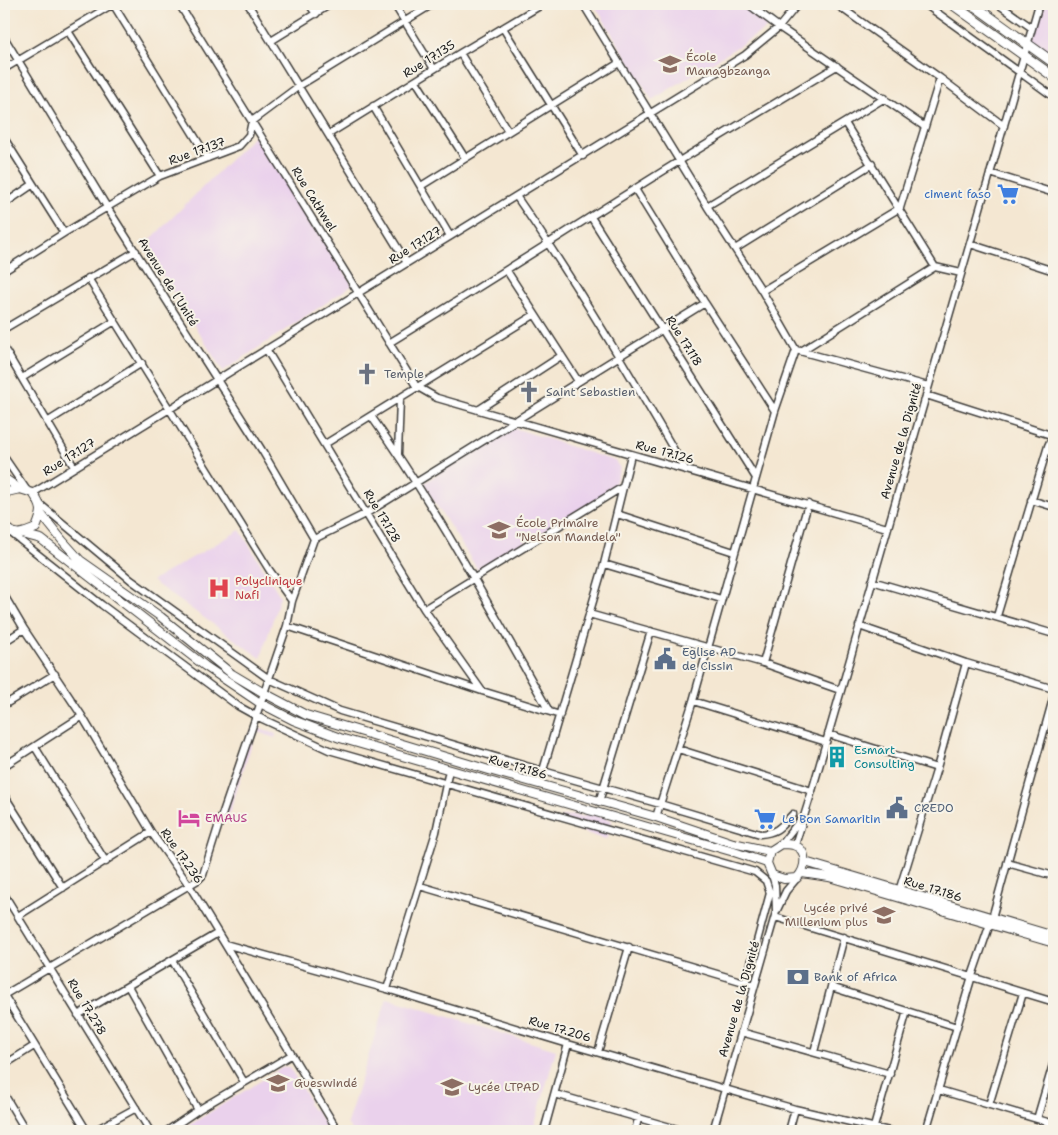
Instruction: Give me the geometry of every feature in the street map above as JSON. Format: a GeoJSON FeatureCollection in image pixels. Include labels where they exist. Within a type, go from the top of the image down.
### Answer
{"type":"FeatureCollection","features":[{"type":"Feature","properties":{"kind":"highway"},"geometry":{"type":"LineString","coordinates":[[952,4],[1054,77]]}},
{"type":"Feature","properties":{"kind":"highway"},"geometry":{"type":"LineString","coordinates":[[972,4],[1054,63]]}},
{"type":"Feature","properties":{"kind":"main road"},"geometry":{"type":"LineString","coordinates":[[4,478],[27,491],[41,505],[42,515],[36,528],[22,534]]}},
{"type":"Feature","properties":{"kind":"main road"},"geometry":{"type":"LineString","coordinates":[[4,498],[7,492],[27,491]]}},
{"type":"Feature","properties":{"kind":"main road","name":"Rue 17.186"},"geometry":{"type":"LineString","coordinates":[[42,515],[80,560],[161,617],[232,674],[306,714],[336,725],[656,817],[732,843],[770,851]]}},
{"type":"Feature","properties":{"kind":"main road"},"geometry":{"type":"LineString","coordinates":[[4,526],[10,532],[41,539],[205,666],[260,703],[294,720],[340,738],[767,863]]}},
{"type":"Feature","properties":{"kind":"main road"},"geometry":{"type":"LineString","coordinates":[[800,876],[806,862],[801,850],[795,845],[781,844],[770,851],[767,863],[772,875],[784,879],[800,876],[829,877],[991,921],[1054,943]]}},
{"type":"Feature","properties":{"kind":"main road","name":"Rue 17.186"},"geometry":{"type":"LineString","coordinates":[[806,862],[991,921],[1054,936]]}},
{"type":"Feature","properties":{"kind":"street"},"geometry":{"type":"LineString","coordinates":[[4,69],[113,4],[208,158]]}},
{"type":"Feature","properties":{"kind":"street","name":"Rue Cathwel"},"geometry":{"type":"LineString","coordinates":[[179,4],[416,386],[437,398]]}},
{"type":"Feature","properties":{"kind":"street"},"geometry":{"type":"LineString","coordinates":[[248,4],[407,263]]}},
{"type":"Feature","properties":{"kind":"street"},"geometry":{"type":"LineString","coordinates":[[309,4],[316,14]]}},
{"type":"Feature","properties":{"kind":"street"},"geometry":{"type":"LineString","coordinates":[[271,41],[331,4]]}},
{"type":"Feature","properties":{"kind":"street"},"geometry":{"type":"LineString","coordinates":[[394,4],[434,69]]}},
{"type":"Feature","properties":{"kind":"street","name":"Rue 17.137"},"geometry":{"type":"LineString","coordinates":[[4,271],[160,176],[238,146],[249,135],[252,121],[299,86],[433,4]]}},
{"type":"Feature","properties":{"kind":"street","name":"Rue 17.135"},"geometry":{"type":"LineString","coordinates":[[329,134],[543,4]]}},
{"type":"Feature","properties":{"kind":"street"},"geometry":{"type":"LineString","coordinates":[[583,4],[798,350],[928,386]]}},
{"type":"Feature","properties":{"kind":"street"},"geometry":{"type":"LineString","coordinates":[[748,4],[779,28],[926,127]]}},
{"type":"Feature","properties":{"kind":"street","name":"Rue 17.127"},"geometry":{"type":"LineString","coordinates":[[27,491],[74,467],[745,55],[779,28],[798,4]]}},
{"type":"Feature","properties":{"kind":"street"},"geometry":{"type":"LineString","coordinates":[[836,4],[1004,126]]}},
{"type":"Feature","properties":{"kind":"street"},"geometry":{"type":"LineString","coordinates":[[925,4],[1054,97]]}},
{"type":"Feature","properties":{"kind":"street"},"geometry":{"type":"LineString","coordinates":[[998,4],[1032,28]]}},
{"type":"Feature","properties":{"kind":"street","name":"Avenue de la Dignité"},"geometry":{"type":"LineString","coordinates":[[795,845],[1039,4]]}},
{"type":"Feature","properties":{"kind":"street"},"geometry":{"type":"LineString","coordinates":[[503,28],[583,156]]}},
{"type":"Feature","properties":{"kind":"street"},"geometry":{"type":"LineString","coordinates":[[68,31],[160,176]]}},
{"type":"Feature","properties":{"kind":"street","name":"Avenue de l´Unité"},"geometry":{"type":"LineString","coordinates":[[4,37],[108,208],[263,452],[314,539]]}},
{"type":"Feature","properties":{"kind":"street"},"geometry":{"type":"LineString","coordinates":[[460,53],[508,131]]}},
{"type":"Feature","properties":{"kind":"street"},"geometry":{"type":"LineString","coordinates":[[421,186],[550,104],[619,63]]}},
{"type":"Feature","properties":{"kind":"street"},"geometry":{"type":"LineString","coordinates":[[389,343],[507,271],[680,160],[837,66]]}},
{"type":"Feature","properties":{"kind":"street"},"geometry":{"type":"LineString","coordinates":[[762,291],[900,208],[940,78]]}},
{"type":"Feature","properties":{"kind":"street"},"geometry":{"type":"LineString","coordinates":[[416,81],[464,158]]}},
{"type":"Feature","properties":{"kind":"street"},"geometry":{"type":"LineString","coordinates":[[707,206],[885,98]]}},
{"type":"Feature","properties":{"kind":"street"},"geometry":{"type":"LineString","coordinates":[[373,106],[450,236]]}},
{"type":"Feature","properties":{"kind":"street"},"geometry":{"type":"LineString","coordinates":[[845,122],[935,267]]}},
{"type":"Feature","properties":{"kind":"street"},"geometry":{"type":"LineString","coordinates":[[4,138],[64,233]]}},
{"type":"Feature","properties":{"kind":"street"},"geometry":{"type":"LineString","coordinates":[[735,250],[872,164]]}},
{"type":"Feature","properties":{"kind":"street"},"geometry":{"type":"LineString","coordinates":[[990,173],[1054,193]]}},
{"type":"Feature","properties":{"kind":"street"},"geometry":{"type":"LineString","coordinates":[[4,204],[32,185]]}},
{"type":"Feature","properties":{"kind":"street"},"geometry":{"type":"LineString","coordinates":[[635,189],[704,303],[775,411]]}},
{"type":"Feature","properties":{"kind":"street"},"geometry":{"type":"LineString","coordinates":[[516,196],[620,356],[685,469]]}},
{"type":"Feature","properties":{"kind":"street","name":"Rue 17.118"},"geometry":{"type":"LineString","coordinates":[[591,217],[663,328],[756,478]]}},
{"type":"Feature","properties":{"kind":"street"},"geometry":{"type":"LineString","coordinates":[[970,244],[1054,271]]}},
{"type":"Feature","properties":{"kind":"street"},"geometry":{"type":"LineString","coordinates":[[4,329],[136,251]]}},
{"type":"Feature","properties":{"kind":"street"},"geometry":{"type":"LineString","coordinates":[[656,817],[693,701],[775,411],[798,350],[935,267],[961,273]]}},
{"type":"Feature","properties":{"kind":"street"},"geometry":{"type":"LineString","coordinates":[[507,271],[578,382]]}},
{"type":"Feature","properties":{"kind":"street"},"geometry":{"type":"LineString","coordinates":[[88,278],[270,571],[292,601]]}},
{"type":"Feature","properties":{"kind":"street"},"geometry":{"type":"LineString","coordinates":[[87,1131],[4,995],[203,875],[218,824],[287,626],[292,601],[314,539],[367,513],[704,303]]}},
{"type":"Feature","properties":{"kind":"street"},"geometry":{"type":"LineString","coordinates":[[325,444],[400,399],[416,386],[534,315]]}},
{"type":"Feature","properties":{"kind":"street"},"geometry":{"type":"LineString","coordinates":[[22,378],[115,321]]}},
{"type":"Feature","properties":{"kind":"street"},"geometry":{"type":"LineString","coordinates":[[4,348],[74,467]]}},
{"type":"Feature","properties":{"kind":"street","name":"Rue 17.128"},"geometry":{"type":"LineString","coordinates":[[266,349],[424,610],[482,692]]}},
{"type":"Feature","properties":{"kind":"street"},"geometry":{"type":"LineString","coordinates":[[478,410],[561,356]]}},
{"type":"Feature","properties":{"kind":"street"},"geometry":{"type":"LineString","coordinates":[[47,422],[142,363]]}},
{"type":"Feature","properties":{"kind":"street"},"geometry":{"type":"LineString","coordinates":[[926,395],[1054,435],[1048,446],[997,616]]}},
{"type":"Feature","properties":{"kind":"street","name":"Rue 17.126"},"geometry":{"type":"LineString","coordinates":[[437,398],[887,528]]}},
{"type":"Feature","properties":{"kind":"street"},"geometry":{"type":"LineString","coordinates":[[398,454],[400,399]]}},
{"type":"Feature","properties":{"kind":"street"},"geometry":{"type":"LineString","coordinates":[[371,416],[398,454],[474,579],[549,711]]}},
{"type":"Feature","properties":{"kind":"street"},"geometry":{"type":"LineString","coordinates":[[539,784],[604,564],[630,455]]}},
{"type":"Feature","properties":{"kind":"street"},"geometry":{"type":"LineString","coordinates":[[4,457],[27,491]]}},
{"type":"Feature","properties":{"kind":"street"},"geometry":{"type":"LineString","coordinates":[[424,610],[622,488]]}},
{"type":"Feature","properties":{"kind":"street"},"geometry":{"type":"LineString","coordinates":[[1031,500],[1054,507]]}},
{"type":"Feature","properties":{"kind":"street"},"geometry":{"type":"LineString","coordinates":[[763,662],[808,504]]}},
{"type":"Feature","properties":{"kind":"street"},"geometry":{"type":"LineString","coordinates":[[41,505],[131,580],[269,679],[340,712],[760,834],[777,831],[793,814]]}},
{"type":"Feature","properties":{"kind":"street"},"geometry":{"type":"LineString","coordinates":[[617,514],[734,552]]}},
{"type":"Feature","properties":{"kind":"street"},"geometry":{"type":"LineString","coordinates":[[10,532],[110,611],[238,706],[329,750],[755,872],[766,881],[770,893],[746,982]]}},
{"type":"Feature","properties":{"kind":"street"},"geometry":{"type":"LineString","coordinates":[[604,564],[721,600]]}},
{"type":"Feature","properties":{"kind":"street"},"geometry":{"type":"LineString","coordinates":[[872,581],[1054,634]]}},
{"type":"Feature","properties":{"kind":"street","name":"Rue 17.236"},"geometry":{"type":"LineString","coordinates":[[4,595],[24,629],[82,716],[151,832],[189,885],[338,1131]]}},
{"type":"Feature","properties":{"kind":"street"},"geometry":{"type":"LineString","coordinates":[[589,614],[763,662],[840,690]]}},
{"type":"Feature","properties":{"kind":"street"},"geometry":{"type":"LineString","coordinates":[[287,626],[482,692],[560,715]]}},
{"type":"Feature","properties":{"kind":"street"},"geometry":{"type":"LineString","coordinates":[[859,626],[966,663],[1054,689]]}},
{"type":"Feature","properties":{"kind":"street"},"geometry":{"type":"LineString","coordinates":[[4,642],[24,629]]}},
{"type":"Feature","properties":{"kind":"street"},"geometry":{"type":"LineString","coordinates":[[599,802],[651,632]]}},
{"type":"Feature","properties":{"kind":"street"},"geometry":{"type":"LineString","coordinates":[[900,891],[966,663]]}},
{"type":"Feature","properties":{"kind":"street"},"geometry":{"type":"LineString","coordinates":[[4,705],[54,674]]}},
{"type":"Feature","properties":{"kind":"street"},"geometry":{"type":"LineString","coordinates":[[926,1131],[972,976],[991,921],[1054,695]]}},
{"type":"Feature","properties":{"kind":"street"},"geometry":{"type":"LineString","coordinates":[[693,701],[826,742]]}},
{"type":"Feature","properties":{"kind":"street"},"geometry":{"type":"LineString","coordinates":[[4,766],[82,716]]}},
{"type":"Feature","properties":{"kind":"street"},"geometry":{"type":"LineString","coordinates":[[828,734],[937,768]]}},
{"type":"Feature","properties":{"kind":"street"},"geometry":{"type":"LineString","coordinates":[[35,747],[106,862]]}},
{"type":"Feature","properties":{"kind":"street"},"geometry":{"type":"LineString","coordinates":[[678,750],[812,791]]}},
{"type":"Feature","properties":{"kind":"street"},"geometry":{"type":"LineString","coordinates":[[387,989],[436,832],[449,770]]}},
{"type":"Feature","properties":{"kind":"street"},"geometry":{"type":"LineString","coordinates":[[4,795],[63,888]]}},
{"type":"Feature","properties":{"kind":"street"},"geometry":{"type":"LineString","coordinates":[[781,844],[804,816]]}},
{"type":"Feature","properties":{"kind":"street"},"geometry":{"type":"LineString","coordinates":[[18,916],[151,832]]}},
{"type":"Feature","properties":{"kind":"street"},"geometry":{"type":"LineString","coordinates":[[1007,863],[1054,876]]}},
{"type":"Feature","properties":{"kind":"street"},"geometry":{"type":"LineString","coordinates":[[772,875],[775,885],[776,914],[1054,1002]]}},
{"type":"Feature","properties":{"kind":"street","name":"Avenue de la Dignité"},"geometry":{"type":"LineString","coordinates":[[713,1131],[776,914],[786,892],[800,876]]}},
{"type":"Feature","properties":{"kind":"street"},"geometry":{"type":"LineString","coordinates":[[420,886],[754,985]]}},
{"type":"Feature","properties":{"kind":"street","name":"Rue 17.278"},"geometry":{"type":"LineString","coordinates":[[4,894],[150,1131]]}},
{"type":"Feature","properties":{"kind":"street"},"geometry":{"type":"LineString","coordinates":[[78,1015],[218,933]]}},
{"type":"Feature","properties":{"kind":"street"},"geometry":{"type":"LineString","coordinates":[[814,1052],[844,937]]}},
{"type":"Feature","properties":{"kind":"street","name":"Rue 17.206"},"geometry":{"type":"LineString","coordinates":[[225,944],[387,989],[568,1044],[795,1109],[889,1131]]}},
{"type":"Feature","properties":{"kind":"street"},"geometry":{"type":"LineString","coordinates":[[598,1052],[629,947]]}},
{"type":"Feature","properties":{"kind":"street"},"geometry":{"type":"LineString","coordinates":[[172,960],[244,1082]]}},
{"type":"Feature","properties":{"kind":"street"},"geometry":{"type":"LineString","coordinates":[[128,986],[198,1110]]}},
{"type":"Feature","properties":{"kind":"street"},"geometry":{"type":"LineString","coordinates":[[831,987],[957,1027]]}},
{"type":"Feature","properties":{"kind":"street"},"geometry":{"type":"LineString","coordinates":[[989,1104],[1023,993]]}},
{"type":"Feature","properties":{"kind":"street"},"geometry":{"type":"LineString","coordinates":[[874,1127],[906,1011]]}},
{"type":"Feature","properties":{"kind":"street"},"geometry":{"type":"LineString","coordinates":[[741,1032],[890,1074]]}},
{"type":"Feature","properties":{"kind":"street"},"geometry":{"type":"LineString","coordinates":[[544,1131],[568,1044]]}},
{"type":"Feature","properties":{"kind":"street"},"geometry":{"type":"LineString","coordinates":[[4,1065],[34,1046]]}},
{"type":"Feature","properties":{"kind":"street"},"geometry":{"type":"LineString","coordinates":[[167,1131],[198,1110],[291,1055]]}},
{"type":"Feature","properties":{"kind":"street"},"geometry":{"type":"LineString","coordinates":[[1037,1119],[1054,1061]]}},
{"type":"Feature","properties":{"kind":"street"},"geometry":{"type":"LineString","coordinates":[[939,1090],[1054,1124]]}},
{"type":"Feature","properties":{"kind":"street"},"geometry":{"type":"LineString","coordinates":[[4,1094],[26,1131]]}},
{"type":"Feature","properties":{"kind":"street"},"geometry":{"type":"LineString","coordinates":[[555,1094],[684,1131]]}},
{"type":"Feature","properties":{"kind":"street"},"geometry":{"type":"LineString","coordinates":[[94,1131],[136,1108]]}},
{"type":"Feature","properties":{"kind":"street"},"geometry":{"type":"LineString","coordinates":[[789,1131],[795,1109]]}},
{"type":"Feature","properties":{"kind":"street"},"geometry":{"type":"LineString","coordinates":[[635,1131],[638,1119]]}},
{"type":"Feature","properties":{"kind":"shaded area","name":"École Managbzanga"},"geometry":{"type":"Polygon","coordinates":[[[594,4],[740,4],[769,24],[769,27],[652,100],[594,4]]]}},
{"type":"Feature","properties":{"kind":"shaded area"},"geometry":{"type":"Polygon","coordinates":[[[1042,4],[1054,4],[1054,58],[1031,42],[1042,4]]]}},
{"type":"Feature","properties":{"kind":"shaded area"},"geometry":{"type":"Polygon","coordinates":[[[256,134],[353,285],[223,371],[144,246],[256,134]]]}},
{"type":"Feature","properties":{"kind":"shaded area","name":"École Primaire \"Nelson Mandela\""},"geometry":{"type":"Polygon","coordinates":[[[508,426],[615,461],[620,468],[613,490],[478,570],[423,484],[508,426]]]}},
{"type":"Feature","properties":{"kind":"shaded area","name":"Polyclinique Nafi"},"geometry":{"type":"Polygon","coordinates":[[[240,530],[280,596],[261,658],[152,581],[240,530]]]}},
{"type":"Feature","properties":{"kind":"shaded area"},"geometry":{"type":"Polygon","coordinates":[[[259,728],[276,734],[275,738],[259,732],[255,734],[229,815],[225,813],[251,731],[259,728]]]}},
{"type":"Feature","properties":{"kind":"shaded area"},"geometry":{"type":"Polygon","coordinates":[[[586,811],[612,820],[607,839],[597,837],[561,822],[561,816],[574,815],[584,817],[586,811]]]}},
{"type":"Feature","properties":{"kind":"shaded area","name":"Lycée LTPAD"},"geometry":{"type":"Polygon","coordinates":[[[387,998],[556,1050],[533,1131],[352,1131],[347,1123],[387,998]]]}},
{"type":"Feature","properties":{"kind":"shaded area","name":"Gueswindé"},"geometry":{"type":"Polygon","coordinates":[[[283,1067],[289,1067],[309,1100],[308,1104],[311,1109],[316,1110],[329,1131],[180,1131],[283,1067]]]}},
{"type":"Feature","properties":{"kind":"place","name":"École Managbzanga"},"geometry":{"type":"Point","coordinates":[670,64]}},
{"type":"Feature","properties":{"kind":"place","name":"ciment faso"},"geometry":{"type":"Point","coordinates":[1008,194]}},
{"type":"Feature","properties":{"kind":"place","name":"Temple"},"geometry":{"type":"Point","coordinates":[367,374]}},
{"type":"Feature","properties":{"kind":"place","name":"Saint Sebastien"},"geometry":{"type":"Point","coordinates":[529,392]}},
{"type":"Feature","properties":{"kind":"place","name":"École Primaire \"Nelson Mandela\""},"geometry":{"type":"Point","coordinates":[499,530]}},
{"type":"Feature","properties":{"kind":"place","name":"Polyclinique Nafi"},"geometry":{"type":"Point","coordinates":[219,588]}},
{"type":"Feature","properties":{"kind":"place","name":"Eglise AD de Cissin"},"geometry":{"type":"Point","coordinates":[665,659]}},
{"type":"Feature","properties":{"kind":"place","name":"Esmart Consulting"},"geometry":{"type":"Point","coordinates":[837,757]}},
{"type":"Feature","properties":{"kind":"place","name":"CREDO"},"geometry":{"type":"Point","coordinates":[897,808]}},
{"type":"Feature","properties":{"kind":"place","name":"EMAUS"},"geometry":{"type":"Point","coordinates":[189,818]}},
{"type":"Feature","properties":{"kind":"place","name":"Le Bon Samaritin"},"geometry":{"type":"Point","coordinates":[765,819]}},
{"type":"Feature","properties":{"kind":"place","name":"Lycée privé Millenium plus"},"geometry":{"type":"Point","coordinates":[884,915]}},
{"type":"Feature","properties":{"kind":"place","name":"Bank of Africa"},"geometry":{"type":"Point","coordinates":[798,977]}},
{"type":"Feature","properties":{"kind":"place","name":"Gueswindé"},"geometry":{"type":"Point","coordinates":[278,1083]}},
{"type":"Feature","properties":{"kind":"place","name":"Lycée LTPAD"},"geometry":{"type":"Point","coordinates":[452,1087]}}]}
